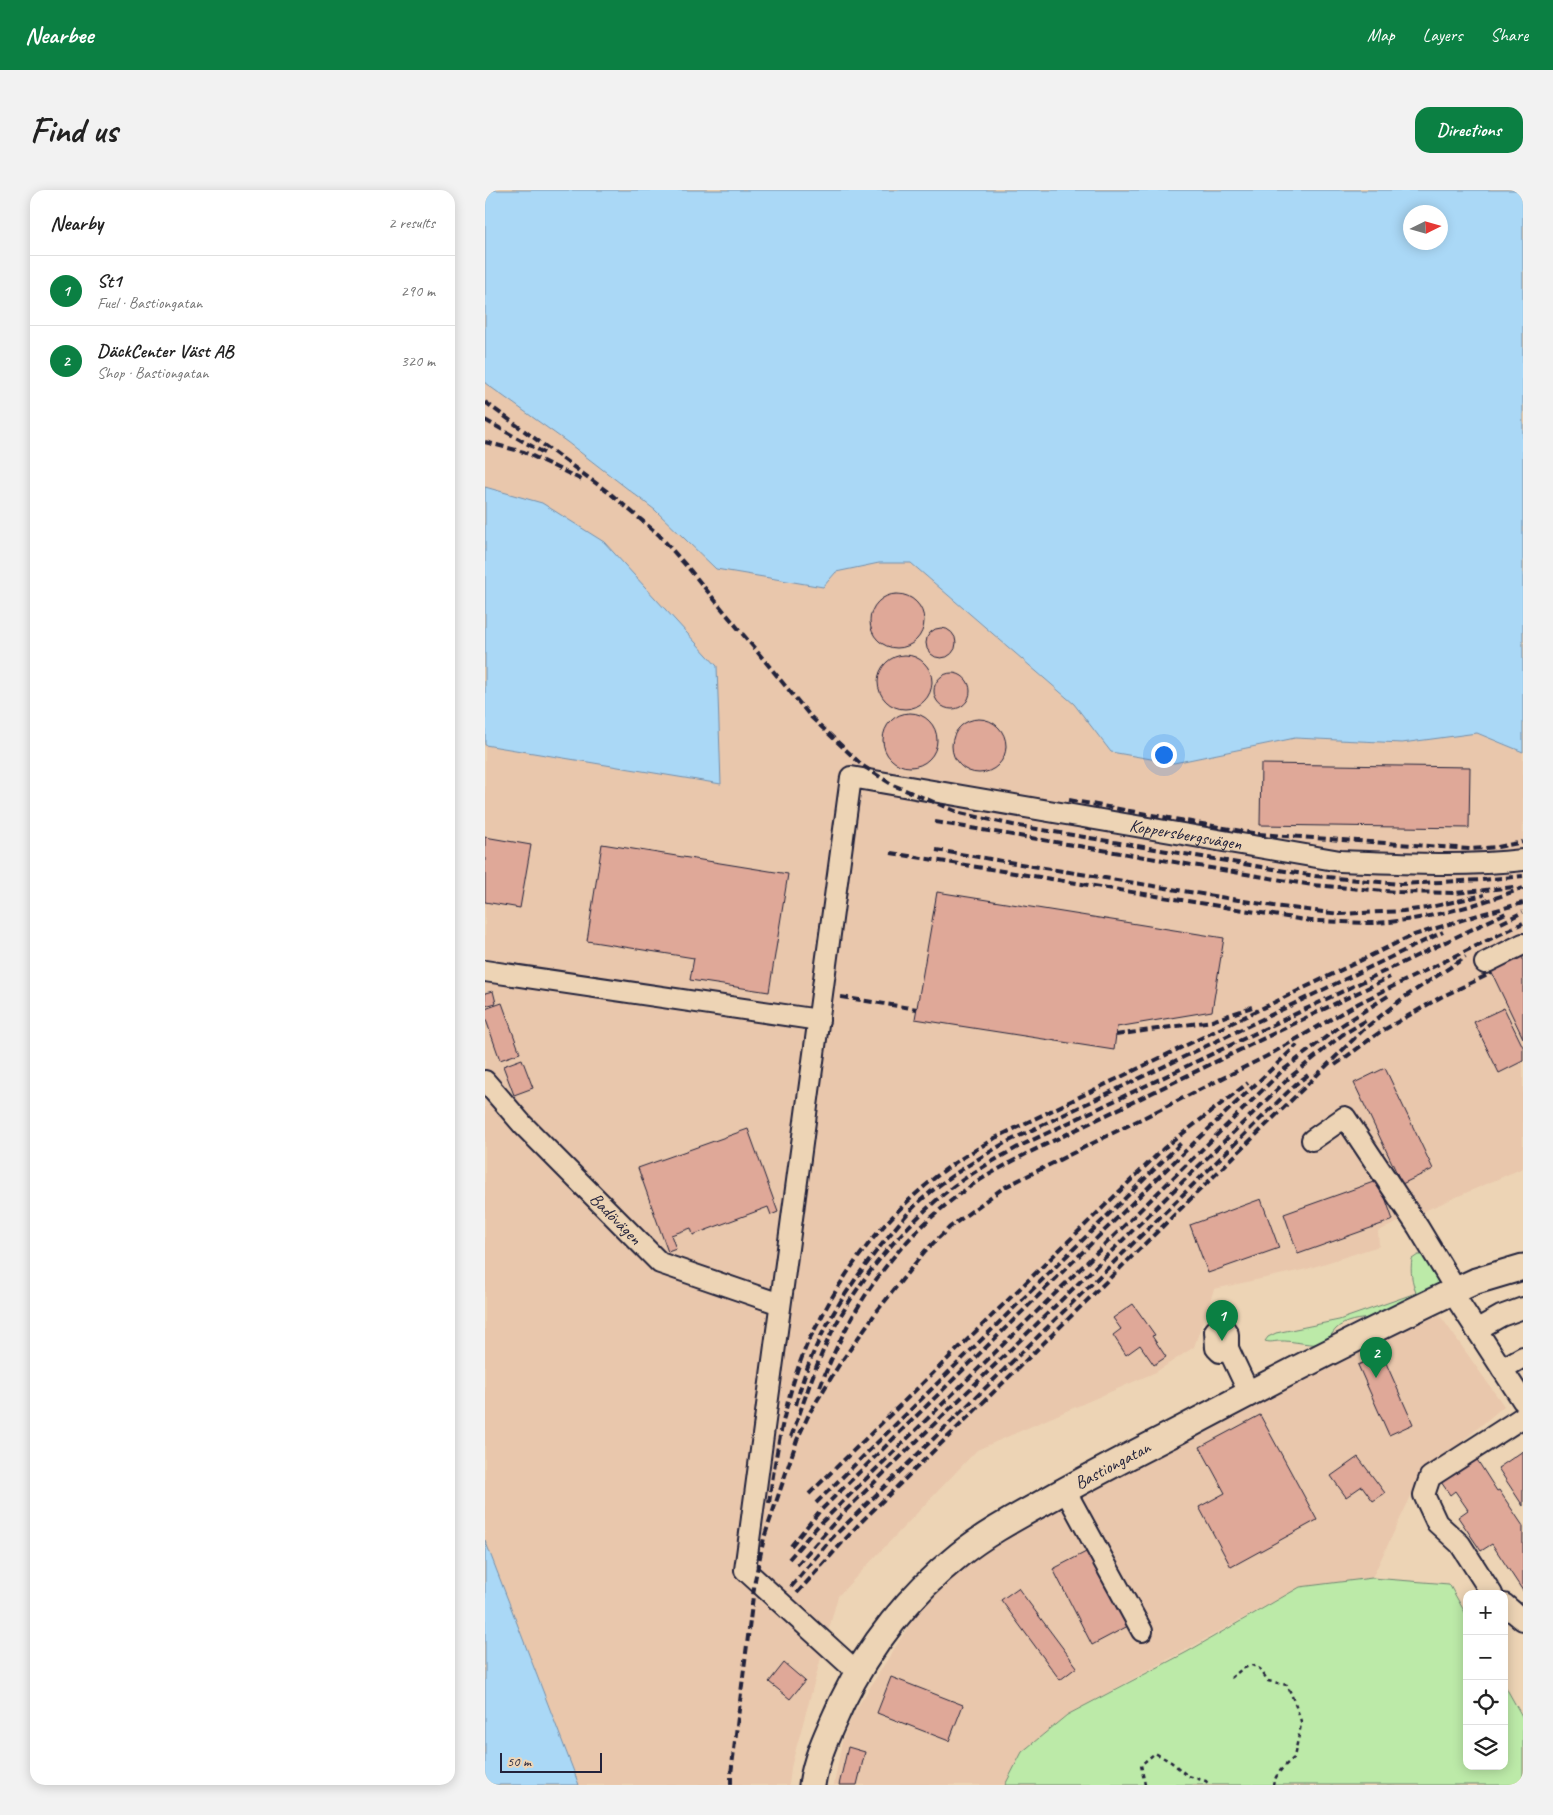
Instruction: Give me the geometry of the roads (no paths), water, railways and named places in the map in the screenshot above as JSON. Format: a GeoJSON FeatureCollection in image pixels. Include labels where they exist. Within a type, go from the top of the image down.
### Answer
{"type":"FeatureCollection","features":[{"type":"Feature","properties":{"kind":"main road","name":"Bastiongatan"},"geometry":{"type":"LineString","coordinates":[[812,1785],[815,1770],[830,1728],[857,1672],[883,1634],[908,1604],[958,1556],[1007,1522],[1249,1393],[1453,1291],[1477,1281],[1523,1268]]}},
{"type":"Feature","properties":{"kind":"street","name":"Koppersbergsvägen"},"geometry":{"type":"LineString","coordinates":[[819,1020],[851,777],[1340,861],[1447,864],[1523,860]]}},
{"type":"Feature","properties":{"kind":"street"},"geometry":{"type":"LineString","coordinates":[[1485,963],[1523,944]]}},
{"type":"Feature","properties":{"kind":"street"},"geometry":{"type":"LineString","coordinates":[[485,971],[819,1020],[745,1570],[857,1672]]}},
{"type":"Feature","properties":{"kind":"street","name":"Badövägen"},"geometry":{"type":"LineString","coordinates":[[485,1080],[523,1125],[659,1263],[780,1304]]}},
{"type":"Feature","properties":{"kind":"street"},"geometry":{"type":"LineString","coordinates":[[1312,1140],[1345,1117],[1418,1227],[1476,1330],[1523,1401]]}},
{"type":"Feature","properties":{"kind":"street"},"geometry":{"type":"LineString","coordinates":[[1476,1330],[1501,1316],[1523,1308]]}},
{"type":"Feature","properties":{"kind":"street"},"geometry":{"type":"LineString","coordinates":[[1229,1350],[1249,1393]]}},
{"type":"Feature","properties":{"kind":"street"},"geometry":{"type":"LineString","coordinates":[[1502,1369],[1523,1357]]}},
{"type":"Feature","properties":{"kind":"street"},"geometry":{"type":"LineString","coordinates":[[1489,1590],[1460,1544],[1437,1523],[1423,1495],[1429,1477],[1523,1417]]}},
{"type":"Feature","properties":{"kind":"street"},"geometry":{"type":"LineString","coordinates":[[1065,1490],[1142,1630]]}},
{"type":"Feature","properties":{"kind":"street"},"geometry":{"type":"LineString","coordinates":[[1508,1607],[1523,1620]]}},
{"type":"Feature","properties":{"kind":"water"},"geometry":{"type":"Polygon","coordinates":[[[485,190],[1523,190],[1523,752],[1477,733],[1402,743],[1295,738],[1174,763],[1111,752],[1074,704],[911,563],[879,563],[836,572],[823,587],[716,569],[655,510],[567,442],[485,383],[485,190]]]}},
{"type":"Feature","properties":{"kind":"water"},"geometry":{"type":"Polygon","coordinates":[[[485,487],[542,503],[604,542],[717,666],[721,784],[485,745],[485,487]]]}},
{"type":"Feature","properties":{"kind":"water"},"geometry":{"type":"Polygon","coordinates":[[[485,1540],[579,1785],[485,1785],[485,1540]]]}},
{"type":"Feature","properties":{"kind":"railway"},"geometry":{"type":"LineString","coordinates":[[485,402],[612,495],[659,535],[811,717],[863,766],[893,785],[960,813],[1013,825],[1315,876],[1400,884],[1523,876]]}},
{"type":"Feature","properties":{"kind":"railway"},"geometry":{"type":"LineString","coordinates":[[485,420],[544,453]]}},
{"type":"Feature","properties":{"kind":"railway"},"geometry":{"type":"LineString","coordinates":[[485,442],[524,452],[582,480]]}},
{"type":"Feature","properties":{"kind":"railway"},"geometry":{"type":"LineString","coordinates":[[1069,800],[1258,834],[1470,849],[1498,847],[1523,842]]}},
{"type":"Feature","properties":{"kind":"railway"},"geometry":{"type":"LineString","coordinates":[[935,822],[1312,885],[1398,892],[1456,893],[1514,887]]}},
{"type":"Feature","properties":{"kind":"railway"},"geometry":{"type":"LineString","coordinates":[[936,850],[1274,906],[1340,914],[1426,908],[1484,895]]}},
{"type":"Feature","properties":{"kind":"railway"},"geometry":{"type":"LineString","coordinates":[[891,853],[1311,921],[1392,922],[1430,916],[1486,901],[1523,888]]}},
{"type":"Feature","properties":{"kind":"railway"},"geometry":{"type":"LineString","coordinates":[[769,1503],[786,1407],[797,1370],[810,1339],[846,1274],[861,1253],[895,1214],[932,1180],[995,1138],[1411,936],[1523,903]]}},
{"type":"Feature","properties":{"kind":"railway"},"geometry":{"type":"LineString","coordinates":[[791,1437],[820,1358],[831,1334],[858,1288],[892,1244],[930,1206],[958,1183],[1018,1147],[1508,912]]}},
{"type":"Feature","properties":{"kind":"railway"},"geometry":{"type":"LineString","coordinates":[[1501,923],[1523,912]]}},
{"type":"Feature","properties":{"kind":"railway"},"geometry":{"type":"LineString","coordinates":[[731,1785],[755,1580],[764,1538],[797,1440],[810,1412],[839,1365],[877,1311],[925,1251],[950,1227],[1003,1188],[1267,1056],[1359,1003],[1523,923]]}},
{"type":"Feature","properties":{"kind":"railway"},"geometry":{"type":"LineString","coordinates":[[796,1405],[811,1359],[844,1296],[903,1219],[920,1201],[940,1185],[1005,1143],[1443,932]]}},
{"type":"Feature","properties":{"kind":"railway"},"geometry":{"type":"LineString","coordinates":[[797,1593],[859,1524],[1363,1030],[1403,998],[1466,957]]}},
{"type":"Feature","properties":{"kind":"railway"},"geometry":{"type":"LineString","coordinates":[[1335,1065],[1380,1032],[1441,997],[1492,973]]}},
{"type":"Feature","properties":{"kind":"railway"},"geometry":{"type":"LineString","coordinates":[[820,1387],[845,1331],[876,1280],[914,1234],[961,1193],[1026,1154],[1390,977]]}},
{"type":"Feature","properties":{"kind":"railway"},"geometry":{"type":"LineString","coordinates":[[789,1559],[817,1527],[1282,1071],[1339,1027],[1391,994]]}},
{"type":"Feature","properties":{"kind":"railway"},"geometry":{"type":"LineString","coordinates":[[841,997],[917,1009]]}},
{"type":"Feature","properties":{"kind":"railway"},"geometry":{"type":"LineString","coordinates":[[1116,1035],[1212,1021],[1252,1007]]}},
{"type":"Feature","properties":{"kind":"railway"},"geometry":{"type":"LineString","coordinates":[[797,1565],[841,1515],[1289,1078],[1342,1035],[1367,1020]]}},
{"type":"Feature","properties":{"kind":"railway"},"geometry":{"type":"LineString","coordinates":[[791,1546],[819,1512],[1178,1158],[1297,1045]]}},
{"type":"Feature","properties":{"kind":"railway"},"geometry":{"type":"LineString","coordinates":[[791,1587],[831,1539],[1296,1084],[1308,1075]]}},
{"type":"Feature","properties":{"kind":"railway"},"geometry":{"type":"LineString","coordinates":[[809,1494],[1164,1148],[1248,1083]]}},
{"type":"Feature","properties":{"kind":"railway"},"geometry":{"type":"LineString","coordinates":[[816,1503],[1181,1143]]}},
{"type":"Feature","properties":{"kind":"place","name":"St1"},"geometry":{"type":"Point","coordinates":[1222,1341]}},
{"type":"Feature","properties":{"kind":"place","name":"DäckCenter Väst AB"},"geometry":{"type":"Point","coordinates":[1376,1378]}}]}
